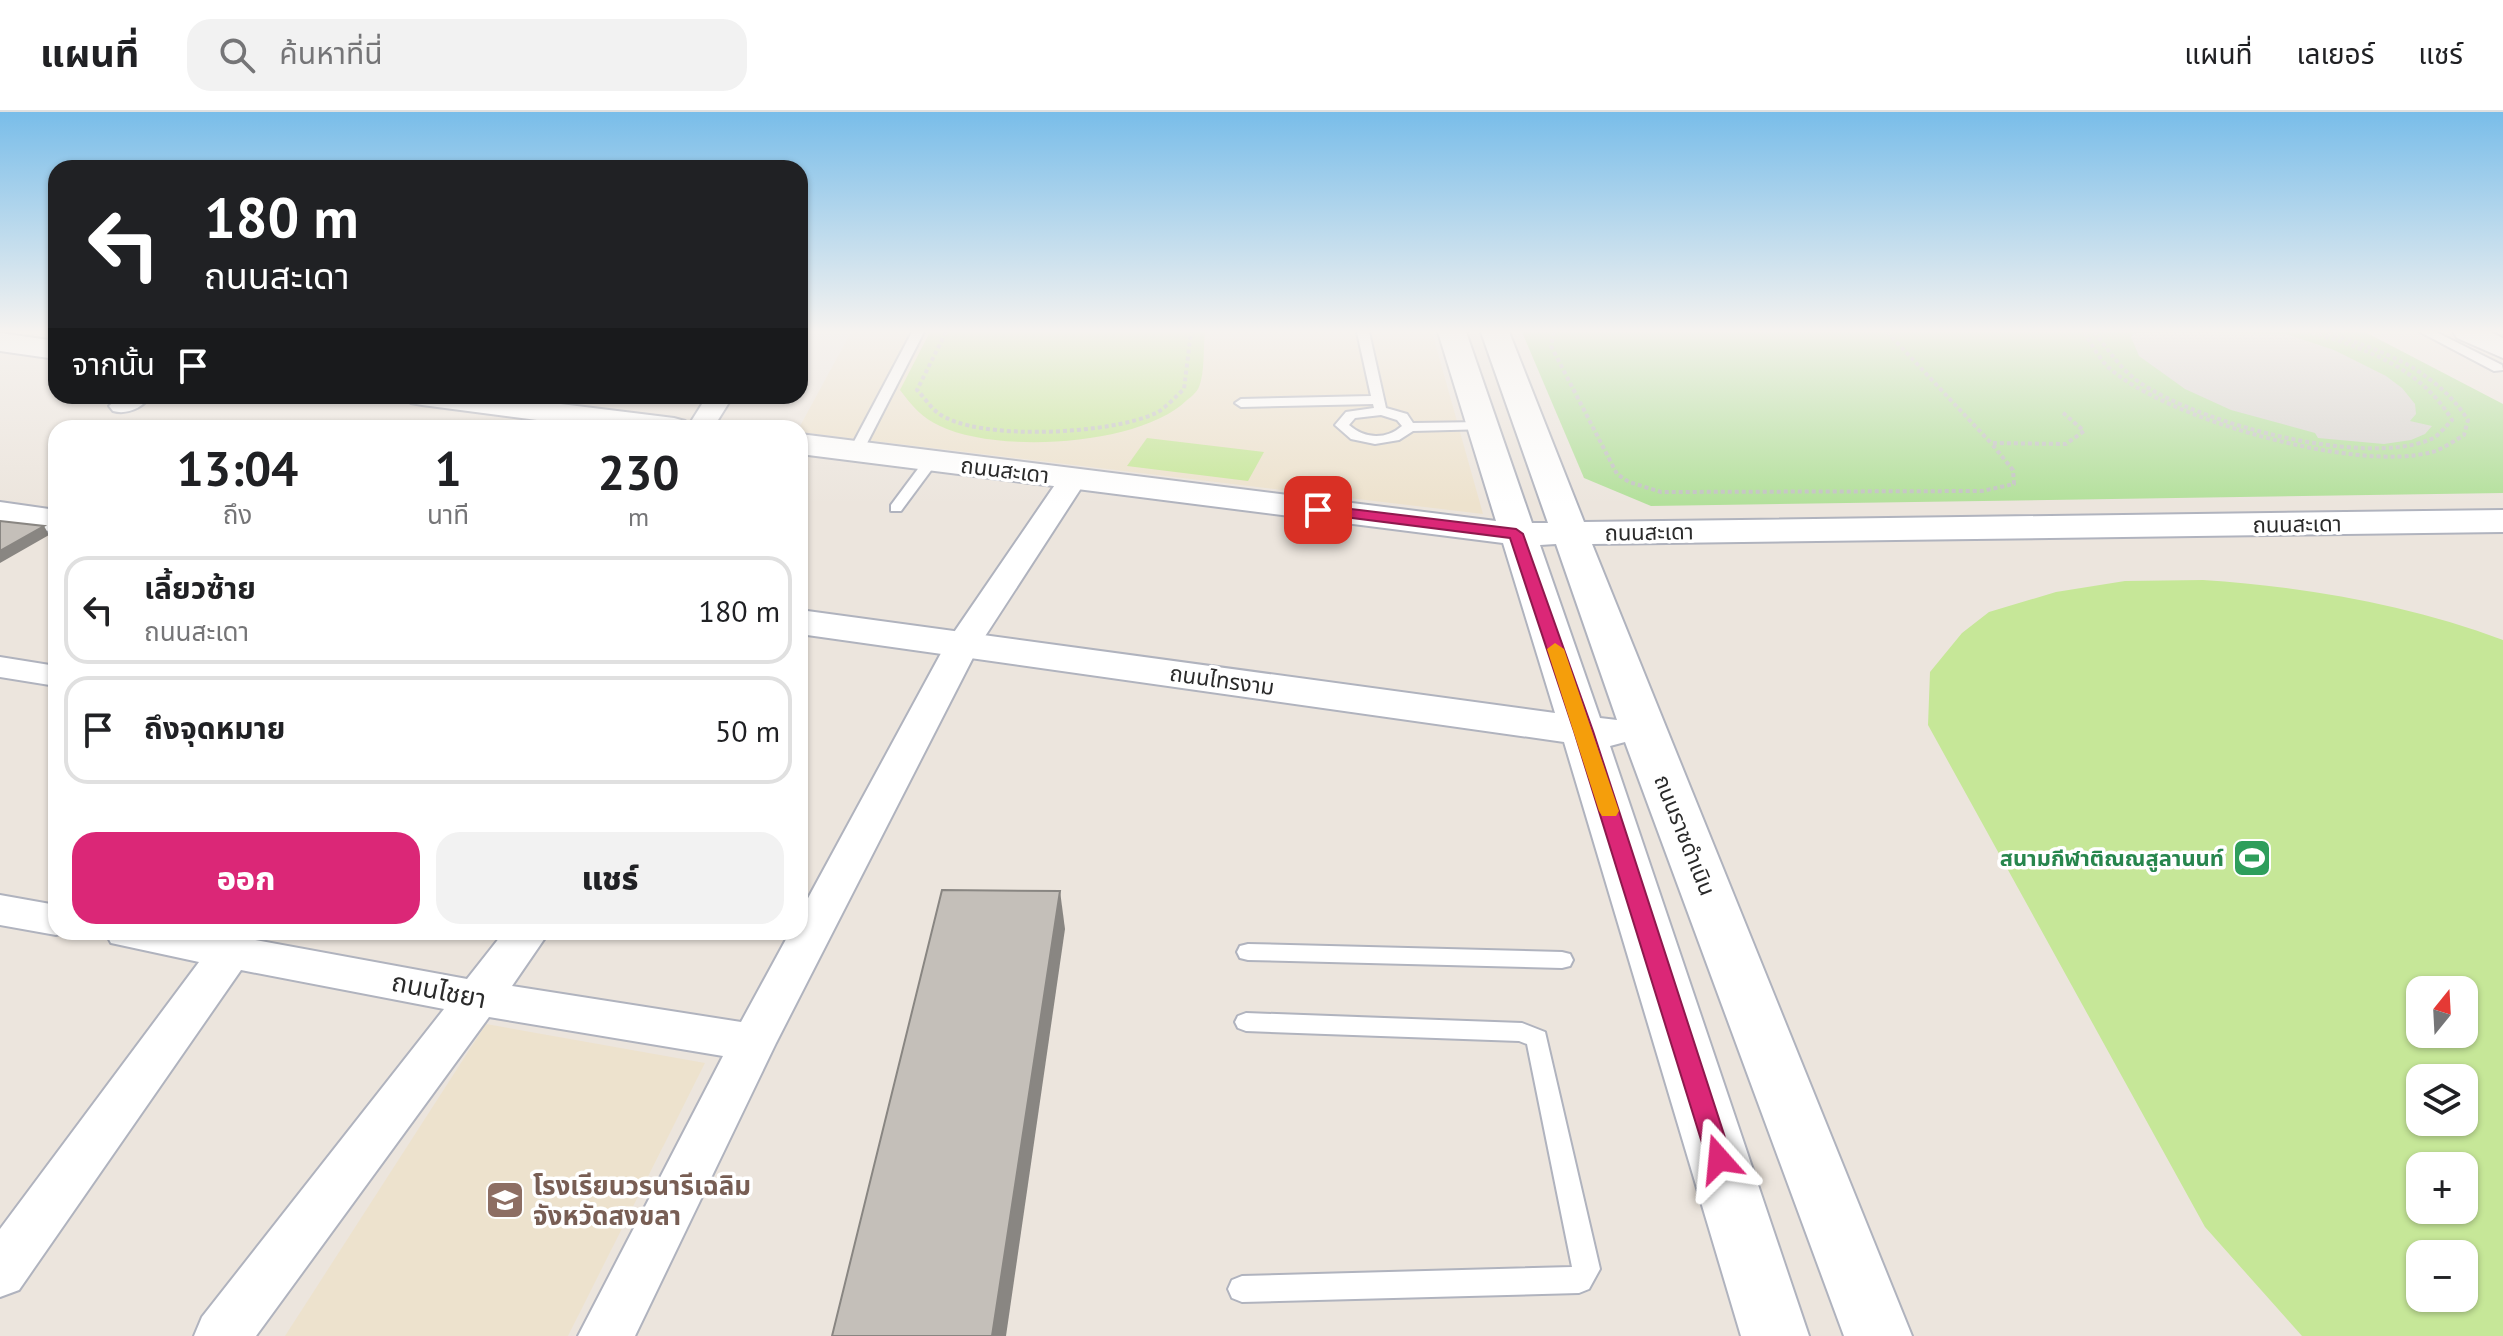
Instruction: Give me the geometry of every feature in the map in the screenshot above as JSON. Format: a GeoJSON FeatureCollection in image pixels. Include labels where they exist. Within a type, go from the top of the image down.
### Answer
{"type":"FeatureCollection","features":[{"type":"Feature","properties":{"kind":"street"},"geometry":{"type":"LineString","coordinates":[[1471,389],[1516,534],[1584,731],[1775,1336]]}},
{"type":"Feature","properties":{"kind":"street","name":"ถนนราชดำเนิน"},"geometry":{"type":"LineString","coordinates":[[1516,389],[1644,733],[1878,1336]]}},
{"type":"Feature","properties":{"kind":"street"},"geometry":{"type":"LineString","coordinates":[[516,404],[598,420]]}},
{"type":"Feature","properties":{"kind":"street","name":"ถนนสะเดา"},"geometry":{"type":"LineString","coordinates":[[808,445],[1516,534],[2503,521]]}},
{"type":"Feature","properties":{"kind":"street"},"geometry":{"type":"LineString","coordinates":[[808,938],[963,644],[1073,479]]}},
{"type":"Feature","properties":{"kind":"street"},"geometry":{"type":"LineString","coordinates":[[0,513],[48,520]]}},
{"type":"Feature","properties":{"kind":"street","name":"ถนนไทรงาม"},"geometry":{"type":"LineString","coordinates":[[808,623],[1584,731],[1644,733]]}},
{"type":"Feature","properties":{"kind":"street"},"geometry":{"type":"LineString","coordinates":[[0,667],[48,675]]}},
{"type":"Feature","properties":{"kind":"street","name":"ถนนไชยา"},"geometry":{"type":"LineString","coordinates":[[170,940],[477,998],[753,1043]]}},
{"type":"Feature","properties":{"kind":"street"},"geometry":{"type":"LineString","coordinates":[[222,1336],[522,940]]}},
{"type":"Feature","properties":{"kind":"street"},"geometry":{"type":"LineString","coordinates":[[606,1336],[807,940]]}},
{"type":"Feature","properties":{"kind":"street"},"geometry":{"type":"LineString","coordinates":[[0,1272],[231,951]]}},
{"type":"Feature","properties":{"kind":"lane"},"geometry":{"type":"LineString","coordinates":[[856,451],[888,389]]}},
{"type":"Feature","properties":{"kind":"lane"},"geometry":{"type":"LineString","coordinates":[[1376,389],[1380,406]]}},
{"type":"Feature","properties":{"kind":"lane"},"geometry":{"type":"LineString","coordinates":[[1241,403],[1380,406],[1402,417],[1409,427]]}},
{"type":"Feature","properties":{"kind":"lane"},"geometry":{"type":"LineString","coordinates":[[1380,406],[1351,415],[1342,425],[1352,435],[1373,440],[1399,436],[1409,427],[1483,426]]}},
{"type":"Feature","properties":{"kind":"lane"},"geometry":{"type":"LineString","coordinates":[[896,508],[931,461]]}},
{"type":"Feature","properties":{"kind":"lane"},"geometry":{"type":"LineString","coordinates":[[1248,952],[1562,960]]}},
{"type":"Feature","properties":{"kind":"lane"},"geometry":{"type":"LineString","coordinates":[[1242,1289],[1579,1280],[1586,1269],[1537,1039],[1522,1032],[1246,1022]]}},
{"type":"Feature","properties":{"kind":"path"},"geometry":{"type":"LineString","coordinates":[[917,389],[939,414],[983,428],[1042,433],[1097,429],[1157,413],[1184,389]]}},
{"type":"Feature","properties":{"kind":"path"},"geometry":{"type":"LineString","coordinates":[[1573,389],[1617,474],[1629,482],[1661,492],[1982,491],[2014,484],[2013,470],[1941,389]]}},
{"type":"Feature","properties":{"kind":"path"},"geometry":{"type":"LineString","coordinates":[[2140,389],[2196,416],[2259,437],[2303,448],[2394,456],[2440,449],[2464,435],[2468,420],[2464,410],[2442,389]]}},
{"type":"Feature","properties":{"kind":"path"},"geometry":{"type":"LineString","coordinates":[[2154,389],[2165,396],[2282,437],[2375,449],[2432,441],[2447,432],[2452,420],[2445,404],[2431,389]]}},
{"type":"Feature","properties":{"kind":"path"},"geometry":{"type":"LineString","coordinates":[[1991,443],[2066,444],[2084,431],[2061,411]]}},
{"type":"Feature","properties":{"kind":"shaded area"},"geometry":{"type":"Polygon","coordinates":[[[820,389],[1448,389],[1483,514],[808,433],[808,420],[803,420],[820,389]]]}},
{"type":"Feature","properties":{"kind":"shaded area"},"geometry":{"type":"Polygon","coordinates":[[[2185,389],[2403,389],[2415,404],[2416,414],[2410,421],[2432,426],[2425,434],[2411,440],[2384,444],[2318,438],[2315,433],[2231,410],[2185,389]]]}},
{"type":"Feature","properties":{"kind":"shaded area","name":"โรงเรียนวรนารีเฉลิม จังหวัดสงขลา"},"geometry":{"type":"Polygon","coordinates":[[[486,1024],[705,1063],[568,1336],[285,1336],[486,1024]]]}},
{"type":"Feature","properties":{"kind":"green space"},"geometry":{"type":"Polygon","coordinates":[[[1198,389],[1165,415],[1137,427],[1068,441],[1031,442],[965,435],[940,426],[918,411],[900,390],[1198,389]]]}},
{"type":"Feature","properties":{"kind":"green space"},"geometry":{"type":"Polygon","coordinates":[[[1546,389],[2474,389],[2503,404],[2503,493],[1651,506],[1584,478],[1546,389]]]}},
{"type":"Feature","properties":{"kind":"green space"},"geometry":{"type":"Polygon","coordinates":[[[1147,438],[1264,452],[1248,481],[1127,466],[1147,438]]]}},
{"type":"Feature","properties":{"kind":"green space","name":"สนามกีฬาติณณสูลานนท์"},"geometry":{"type":"Polygon","coordinates":[[[2203,580],[2280,587],[2393,607],[2503,640],[2503,1336],[2302,1336],[2205,1227],[1928,725],[1930,672],[1962,633],[1989,612],[2056,592],[2125,581],[2203,580]]]}},
{"type":"Feature","properties":{"kind":"building"},"geometry":{"type":"Polygon","coordinates":[[[0,521],[44,526],[0,551],[0,521]]]}},
{"type":"Feature","properties":{"kind":"building"},"geometry":{"type":"Polygon","coordinates":[[[942,890],[1060,891],[992,1336],[832,1336],[942,890]]]}},
{"type":"Feature","properties":{"kind":"slow traffic"},"geometry":{"type":"LineString","coordinates":[[1555,649],[1609,811]]}},
{"type":"Feature","properties":{"kind":"place","name":"สนามกีฬาติณณสูลานนท์"},"geometry":{"type":"Point","coordinates":[2252,858]}},
{"type":"Feature","properties":{"kind":"place","name":"โรงเรียนวรนารีเฉลิม จังหวัดสงขลา"},"geometry":{"type":"Point","coordinates":[505,1200]}},
{"type":"Feature","properties":{"kind":"route"},"geometry":{"type":"LineString","coordinates":[[1318,510],[1516,534],[1584,731],[1719,1159]]}}]}
